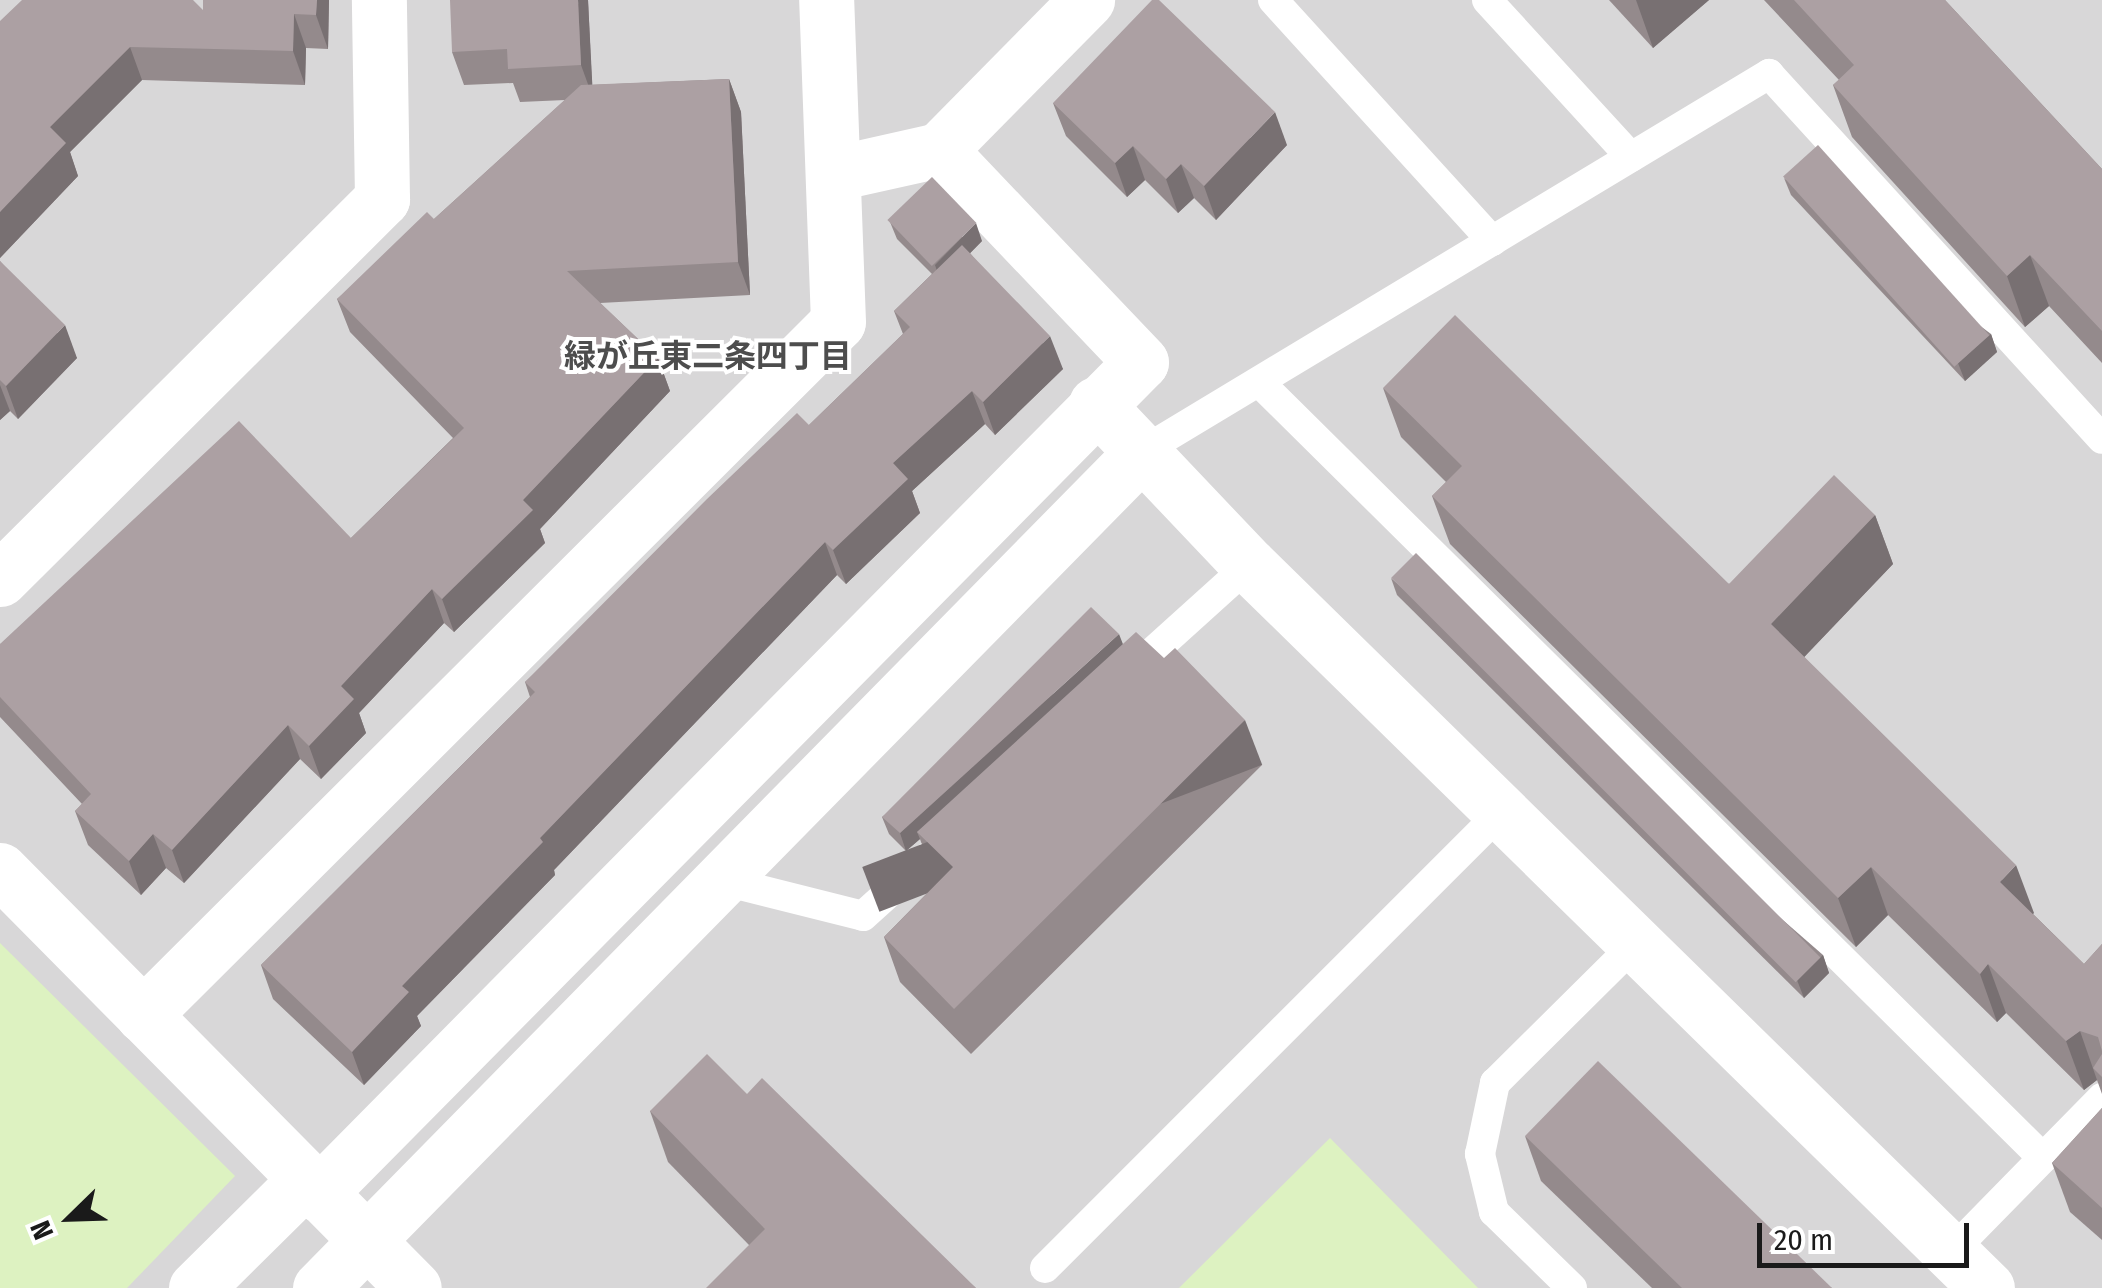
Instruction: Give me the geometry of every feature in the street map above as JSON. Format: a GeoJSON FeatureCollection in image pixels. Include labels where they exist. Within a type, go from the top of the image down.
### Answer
{"type":"FeatureCollection","features":[{"type":"Feature","properties":{"kind":"street"},"geometry":{"type":"LineString","coordinates":[[0,580],[382,199],[378,0]]}},
{"type":"Feature","properties":{"kind":"street"},"geometry":{"type":"LineString","coordinates":[[143,1016],[838,322],[836,172],[826,0]]}},
{"type":"Feature","properties":{"kind":"street"},"geometry":{"type":"LineString","coordinates":[[836,172],[939,150],[1087,0]]}},
{"type":"Feature","properties":{"kind":"street"},"geometry":{"type":"LineString","coordinates":[[196,1288],[312,1187],[1141,362],[939,150]]}},
{"type":"Feature","properties":{"kind":"street"},"geometry":{"type":"LineString","coordinates":[[1096,404],[1249,565],[1969,1270]]}},
{"type":"Feature","properties":{"kind":"street"},"geometry":{"type":"LineString","coordinates":[[320,1288],[1142,451]]}},
{"type":"Feature","properties":{"kind":"street"},"geometry":{"type":"LineString","coordinates":[[0,870],[414,1288]]}},
{"type":"Feature","properties":{"kind":"lane"},"geometry":{"type":"LineString","coordinates":[[1273,0],[1492,241]]}},
{"type":"Feature","properties":{"kind":"lane"},"geometry":{"type":"LineString","coordinates":[[1487,0],[1631,156]]}},
{"type":"Feature","properties":{"kind":"lane"},"geometry":{"type":"LineString","coordinates":[[1142,451],[1769,74],[2102,439]]}},
{"type":"Feature","properties":{"kind":"lane"},"geometry":{"type":"LineString","coordinates":[[1259,382],[2043,1158]]}},
{"type":"Feature","properties":{"kind":"lane"},"geometry":{"type":"LineString","coordinates":[[1106,695],[1249,565]]}},
{"type":"Feature","properties":{"kind":"lane"},"geometry":{"type":"LineString","coordinates":[[1045,1268],[1503,810]]}},
{"type":"Feature","properties":{"kind":"lane"},"geometry":{"type":"LineString","coordinates":[[720,880],[863,916],[978,812]]}},
{"type":"Feature","properties":{"kind":"lane"},"geometry":{"type":"LineString","coordinates":[[1572,1288],[1494,1212],[1480,1154],[1495,1083],[1636,943]]}},
{"type":"Feature","properties":{"kind":"lane"},"geometry":{"type":"LineString","coordinates":[[1969,1270],[2043,1158],[2102,1098]]}},
{"type":"Feature","properties":{"kind":"shaded area"},"geometry":{"type":"Polygon","coordinates":[[[0,0],[2102,0],[2102,1288],[0,1288],[0,0]]]}},
{"type":"Feature","properties":{"kind":"green space"},"geometry":{"type":"Polygon","coordinates":[[[0,943],[235,1176],[127,1288],[0,1288],[0,943]]]}},
{"type":"Feature","properties":{"kind":"green space"},"geometry":{"type":"Polygon","coordinates":[[[1330,1138],[1478,1288],[1179,1288],[1330,1138]]]}},
{"type":"Feature","properties":{"kind":"building"},"geometry":{"type":"Polygon","coordinates":[[[22,0],[193,0],[203,10],[203,0],[317,0],[316,15],[294,14],[293,51],[130,47],[50,127],[66,143],[0,212],[0,21],[22,0]]]}},
{"type":"Feature","properties":{"kind":"building"},"geometry":{"type":"Polygon","coordinates":[[[450,0],[578,0],[581,65],[508,69],[507,49],[452,52],[450,0]]]}},
{"type":"Feature","properties":{"kind":"building"},"geometry":{"type":"Polygon","coordinates":[[[1152,0],[1159,0],[1275,112],[1204,186],[1181,164],[1166,179],[1133,146],[1115,163],[1053,103],[1152,0]]]}},
{"type":"Feature","properties":{"kind":"building"},"geometry":{"type":"Polygon","coordinates":[[[1794,0],[1945,0],[2102,169],[2102,331],[2030,255],[2007,276],[1833,85],[1854,65],[1794,0]]]}},
{"type":"Feature","properties":{"kind":"building"},"geometry":{"type":"Polygon","coordinates":[[[729,79],[738,262],[567,271],[658,358],[523,500],[533,510],[442,599],[432,589],[341,686],[354,699],[309,746],[288,725],[172,850],[153,834],[129,861],[75,811],[91,794],[0,697],[0,644],[239,421],[351,538],[464,428],[337,299],[427,212],[434,219],[581,85],[729,79]]]}},
{"type":"Feature","properties":{"kind":"building"},"geometry":{"type":"Polygon","coordinates":[[[1818,145],[1989,335],[1954,367],[1783,176],[1818,145]]]}},
{"type":"Feature","properties":{"kind":"building"},"geometry":{"type":"Polygon","coordinates":[[[932,177],[976,223],[932,266],[887,220],[932,177]]]}},
{"type":"Feature","properties":{"kind":"building"},"geometry":{"type":"Polygon","coordinates":[[[962,245],[1050,336],[983,402],[972,391],[893,463],[908,479],[833,550],[825,542],[402,986],[409,992],[352,1052],[261,965],[535,692],[525,682],[707,499],[797,413],[809,425],[910,327],[894,311],[962,245]]]}},
{"type":"Feature","properties":{"kind":"building"},"geometry":{"type":"Polygon","coordinates":[[[0,261],[65,325],[6,386],[0,380],[0,261]]]}},
{"type":"Feature","properties":{"kind":"building"},"geometry":{"type":"Polygon","coordinates":[[[1455,315],[1729,584],[1834,475],[1875,515],[1771,624],[2016,865],[2000,882],[2084,964],[2102,944],[2102,1051],[2098,1037],[2080,1031],[2066,1041],[1988,964],[1980,974],[1871,867],[1838,898],[1432,496],[1462,466],[1383,388],[1455,315]]]}},
{"type":"Feature","properties":{"kind":"building"},"geometry":{"type":"Polygon","coordinates":[[[1416,553],[1820,957],[1796,982],[1391,578],[1416,553]]]}},
{"type":"Feature","properties":{"kind":"building"},"geometry":{"type":"Polygon","coordinates":[[[1091,607],[1119,634],[900,833],[882,817],[1091,607]]]}},
{"type":"Feature","properties":{"kind":"building"},"geometry":{"type":"Polygon","coordinates":[[[1136,632],[1164,658],[1175,648],[1245,720],[954,1009],[884,937],[953,867],[917,832],[1136,632]]]}},
{"type":"Feature","properties":{"kind":"building"},"geometry":{"type":"Polygon","coordinates":[[[707,1054],[747,1094],[762,1078],[976,1288],[706,1288],[765,1229],[650,1111],[707,1054]]]}},
{"type":"Feature","properties":{"kind":"building"},"geometry":{"type":"Polygon","coordinates":[[[2102,1054],[2102,1077],[2093,1068],[2102,1054]]]}},
{"type":"Feature","properties":{"kind":"building"},"geometry":{"type":"Polygon","coordinates":[[[1598,1061],[1832,1288],[1682,1288],[1525,1136],[1598,1061]]]}},
{"type":"Feature","properties":{"kind":"building"},"geometry":{"type":"Polygon","coordinates":[[[2102,1108],[2102,1208],[2052,1163],[2102,1108]]]}},
{"type":"Feature","properties":{"kind":"district","name":"緑が丘東二条四丁目"},"geometry":{"type":"Point","coordinates":[708,356]}}]}
